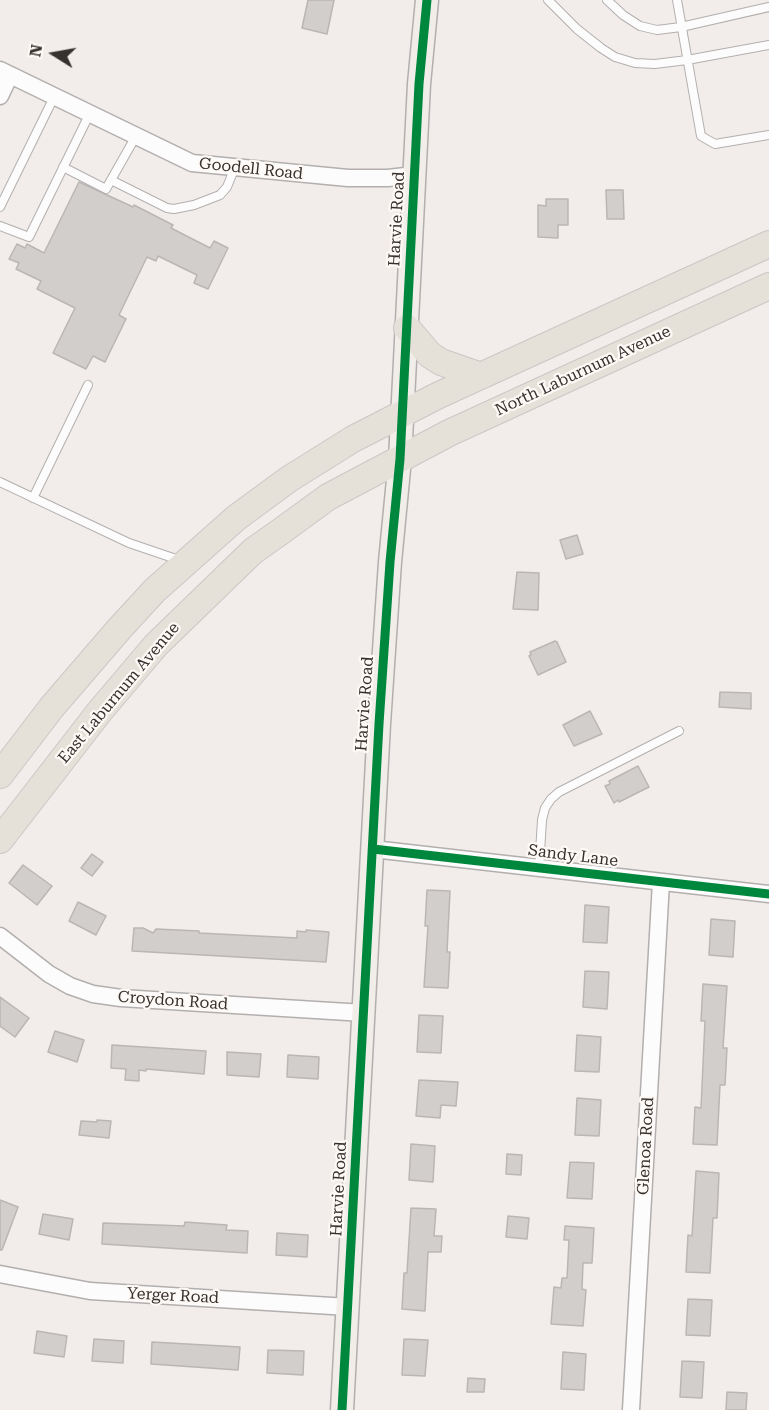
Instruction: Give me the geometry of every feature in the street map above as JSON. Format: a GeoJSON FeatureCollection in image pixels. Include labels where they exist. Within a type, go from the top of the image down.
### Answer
{"type":"FeatureCollection","features":[{"type":"Feature","properties":{"kind":"main road"},"geometry":{"type":"LineString","coordinates":[[0,775],[52,707],[120,627],[185,562],[236,518],[289,479],[353,439],[481,376],[769,244]]}},
{"type":"Feature","properties":{"kind":"main road","name":"North Laburnum Avenue"},"geometry":{"type":"LineString","coordinates":[[400,459],[449,433],[769,286]]}},
{"type":"Feature","properties":{"kind":"main road"},"geometry":{"type":"LineString","coordinates":[[407,328],[430,355],[441,362],[481,376]]}},
{"type":"Feature","properties":{"kind":"main road","name":"East Laburnum Avenue"},"geometry":{"type":"LineString","coordinates":[[0,840],[100,711],[156,645],[213,588],[253,551],[328,497],[400,459]]}},
{"type":"Feature","properties":{"kind":"street","name":"Harvie Road"},"geometry":{"type":"LineString","coordinates":[[342,1410],[389,572],[400,459],[419,84],[427,0]]}},
{"type":"Feature","properties":{"kind":"street","name":"Goodell Road"},"geometry":{"type":"LineString","coordinates":[[5,73],[192,163],[348,178],[388,178],[414,175]]}},
{"type":"Feature","properties":{"kind":"street"},"geometry":{"type":"LineString","coordinates":[[0,96],[5,73]]}},
{"type":"Feature","properties":{"kind":"street","name":"Sandy Lane"},"geometry":{"type":"LineString","coordinates":[[373,849],[769,894]]}},
{"type":"Feature","properties":{"kind":"street","name":"Glenoa Road"},"geometry":{"type":"LineString","coordinates":[[631,1410],[662,882]]}},
{"type":"Feature","properties":{"kind":"street","name":"Croydon Road"},"geometry":{"type":"LineString","coordinates":[[0,936],[49,974],[70,986],[93,994],[121,998],[364,1012]]}},
{"type":"Feature","properties":{"kind":"street","name":"Yerger Road"},"geometry":{"type":"LineString","coordinates":[[0,1274],[90,1291],[348,1307]]}},
{"type":"Feature","properties":{"kind":"lane"},"geometry":{"type":"LineString","coordinates":[[548,0],[577,29],[615,57],[635,63],[655,64],[687,60],[769,45]]}},
{"type":"Feature","properties":{"kind":"lane"},"geometry":{"type":"LineString","coordinates":[[607,0],[622,15],[640,26],[657,30],[681,27],[769,7]]}},
{"type":"Feature","properties":{"kind":"lane"},"geometry":{"type":"LineString","coordinates":[[677,0],[701,136],[715,144],[769,135]]}},
{"type":"Feature","properties":{"kind":"lane"},"geometry":{"type":"LineString","coordinates":[[0,207],[54,97]]}},
{"type":"Feature","properties":{"kind":"lane"},"geometry":{"type":"LineString","coordinates":[[0,226],[29,237],[90,113]]}},
{"type":"Feature","properties":{"kind":"lane"},"geometry":{"type":"LineString","coordinates":[[63,167],[106,189],[136,136]]}},
{"type":"Feature","properties":{"kind":"lane"},"geometry":{"type":"LineString","coordinates":[[111,180],[167,208],[174,209],[206,202],[220,195],[227,187],[235,167]]}},
{"type":"Feature","properties":{"kind":"lane"},"geometry":{"type":"LineString","coordinates":[[33,498],[88,385]]}},
{"type":"Feature","properties":{"kind":"lane"},"geometry":{"type":"LineString","coordinates":[[0,482],[129,543],[185,562]]}},
{"type":"Feature","properties":{"kind":"lane"},"geometry":{"type":"LineString","coordinates":[[538,868],[542,820],[545,808],[551,799],[559,792],[679,731]]}},
{"type":"Feature","properties":{"kind":"building"},"geometry":{"type":"Polygon","coordinates":[[[308,0],[334,0],[327,34],[302,28],[308,0]]]}},
{"type":"Feature","properties":{"kind":"building"},"geometry":{"type":"Polygon","coordinates":[[[79,182],[133,207],[134,205],[210,248],[214,241],[228,248],[208,289],[194,283],[197,275],[158,256],[156,261],[147,257],[119,315],[126,319],[105,362],[93,356],[86,369],[53,353],[75,308],[37,289],[41,281],[16,269],[19,263],[9,259],[17,244],[25,248],[27,244],[44,253],[79,182]]]}},
{"type":"Feature","properties":{"kind":"building"},"geometry":{"type":"Polygon","coordinates":[[[606,190],[623,190],[624,219],[607,219],[606,190]]]}},
{"type":"Feature","properties":{"kind":"building"},"geometry":{"type":"Polygon","coordinates":[[[546,199],[568,199],[568,225],[558,225],[558,238],[538,237],[538,205],[546,206],[546,199]]]}},
{"type":"Feature","properties":{"kind":"building"},"geometry":{"type":"Polygon","coordinates":[[[577,535],[583,554],[566,559],[560,540],[577,535]]]}},
{"type":"Feature","properties":{"kind":"building"},"geometry":{"type":"Polygon","coordinates":[[[517,572],[539,573],[538,610],[513,609],[517,572]]]}},
{"type":"Feature","properties":{"kind":"building"},"geometry":{"type":"Polygon","coordinates":[[[555,641],[566,662],[538,675],[529,656],[530,652],[555,641]]]}},
{"type":"Feature","properties":{"kind":"building"},"geometry":{"type":"Polygon","coordinates":[[[720,692],[751,693],[751,709],[719,707],[720,692]]]}},
{"type":"Feature","properties":{"kind":"building"},"geometry":{"type":"Polygon","coordinates":[[[590,711],[602,734],[574,746],[563,725],[590,711]]]}},
{"type":"Feature","properties":{"kind":"building"},"geometry":{"type":"Polygon","coordinates":[[[638,766],[649,787],[614,803],[605,786],[610,784],[609,781],[638,766]]]}},
{"type":"Feature","properties":{"kind":"building"},"geometry":{"type":"Polygon","coordinates":[[[92,854],[103,862],[92,876],[81,868],[92,854]]]}},
{"type":"Feature","properties":{"kind":"building"},"geometry":{"type":"Polygon","coordinates":[[[23,865],[52,886],[37,905],[9,883],[23,865]]]}},
{"type":"Feature","properties":{"kind":"building"},"geometry":{"type":"Polygon","coordinates":[[[427,890],[450,891],[448,988],[424,987],[428,926],[425,926],[427,890]]]}},
{"type":"Feature","properties":{"kind":"building"},"geometry":{"type":"Polygon","coordinates":[[[78,902],[106,916],[96,935],[69,921],[78,902]]]}},
{"type":"Feature","properties":{"kind":"building"},"geometry":{"type":"Polygon","coordinates":[[[585,905],[609,907],[607,943],[583,942],[585,905]]]}},
{"type":"Feature","properties":{"kind":"building"},"geometry":{"type":"Polygon","coordinates":[[[711,919],[735,921],[733,957],[709,955],[711,919]]]}},
{"type":"Feature","properties":{"kind":"building"},"geometry":{"type":"Polygon","coordinates":[[[134,928],[143,928],[153,933],[156,929],[297,938],[297,931],[329,932],[326,962],[132,951],[134,928]]]}},
{"type":"Feature","properties":{"kind":"building"},"geometry":{"type":"Polygon","coordinates":[[[585,971],[609,972],[607,1009],[583,1007],[585,971]]]}},
{"type":"Feature","properties":{"kind":"building"},"geometry":{"type":"Polygon","coordinates":[[[703,984],[727,986],[723,1048],[727,1048],[725,1085],[720,1085],[717,1145],[693,1144],[695,1107],[701,1108],[705,1021],[701,1021],[703,984]]]}},
{"type":"Feature","properties":{"kind":"building"},"geometry":{"type":"Polygon","coordinates":[[[0,997],[29,1018],[15,1037],[0,1026],[0,997]]]}},
{"type":"Feature","properties":{"kind":"building"},"geometry":{"type":"Polygon","coordinates":[[[419,1015],[443,1016],[441,1053],[417,1052],[419,1015]]]}},
{"type":"Feature","properties":{"kind":"building"},"geometry":{"type":"Polygon","coordinates":[[[55,1031],[84,1040],[77,1062],[48,1052],[55,1031]]]}},
{"type":"Feature","properties":{"kind":"building"},"geometry":{"type":"Polygon","coordinates":[[[577,1035],[601,1037],[599,1072],[575,1071],[577,1035]]]}},
{"type":"Feature","properties":{"kind":"building"},"geometry":{"type":"Polygon","coordinates":[[[112,1045],[206,1051],[204,1074],[146,1069],[146,1071],[139,1070],[139,1081],[125,1080],[126,1069],[111,1068],[112,1045]]]}},
{"type":"Feature","properties":{"kind":"building"},"geometry":{"type":"Polygon","coordinates":[[[227,1052],[261,1054],[259,1077],[227,1075],[227,1052]]]}},
{"type":"Feature","properties":{"kind":"building"},"geometry":{"type":"Polygon","coordinates":[[[288,1055],[319,1057],[318,1079],[287,1077],[288,1055]]]}},
{"type":"Feature","properties":{"kind":"building"},"geometry":{"type":"Polygon","coordinates":[[[419,1080],[458,1082],[456,1106],[441,1105],[440,1118],[416,1116],[419,1080]]]}},
{"type":"Feature","properties":{"kind":"building"},"geometry":{"type":"Polygon","coordinates":[[[577,1098],[601,1100],[599,1136],[575,1135],[577,1098]]]}},
{"type":"Feature","properties":{"kind":"building"},"geometry":{"type":"Polygon","coordinates":[[[97,1120],[111,1121],[109,1138],[79,1135],[81,1121],[97,1122],[97,1120]]]}},
{"type":"Feature","properties":{"kind":"building"},"geometry":{"type":"Polygon","coordinates":[[[411,1144],[435,1146],[433,1182],[409,1180],[411,1144]]]}},
{"type":"Feature","properties":{"kind":"building"},"geometry":{"type":"Polygon","coordinates":[[[507,1154],[522,1155],[521,1175],[506,1174],[507,1154]]]}},
{"type":"Feature","properties":{"kind":"building"},"geometry":{"type":"Polygon","coordinates":[[[570,1162],[594,1163],[592,1199],[567,1198],[570,1162]]]}},
{"type":"Feature","properties":{"kind":"building"},"geometry":{"type":"Polygon","coordinates":[[[696,1171],[719,1173],[717,1218],[713,1218],[710,1273],[686,1272],[688,1235],[692,1236],[696,1171]]]}},
{"type":"Feature","properties":{"kind":"building"},"geometry":{"type":"Polygon","coordinates":[[[0,1200],[18,1207],[2,1250],[0,1250],[0,1200]]]}},
{"type":"Feature","properties":{"kind":"building"},"geometry":{"type":"Polygon","coordinates":[[[411,1208],[436,1209],[434,1236],[442,1236],[441,1252],[428,1252],[425,1311],[402,1309],[411,1208]]]}},
{"type":"Feature","properties":{"kind":"building"},"geometry":{"type":"Polygon","coordinates":[[[43,1214],[73,1219],[69,1240],[39,1234],[43,1214]]]}},
{"type":"Feature","properties":{"kind":"building"},"geometry":{"type":"Polygon","coordinates":[[[508,1216],[529,1218],[527,1239],[506,1237],[508,1216]]]}},
{"type":"Feature","properties":{"kind":"building"},"geometry":{"type":"Polygon","coordinates":[[[185,1222],[227,1225],[226,1230],[248,1231],[247,1253],[102,1244],[103,1223],[184,1226],[185,1222]]]}},
{"type":"Feature","properties":{"kind":"building"},"geometry":{"type":"Polygon","coordinates":[[[565,1226],[594,1228],[592,1263],[583,1263],[582,1289],[586,1290],[583,1326],[551,1324],[554,1287],[561,1288],[562,1278],[567,1278],[569,1240],[564,1240],[565,1226]]]}},
{"type":"Feature","properties":{"kind":"building"},"geometry":{"type":"Polygon","coordinates":[[[277,1233],[308,1235],[307,1257],[276,1255],[277,1233]]]}},
{"type":"Feature","properties":{"kind":"building"},"geometry":{"type":"Polygon","coordinates":[[[688,1299],[712,1300],[710,1336],[686,1335],[688,1299]]]}},
{"type":"Feature","properties":{"kind":"building"},"geometry":{"type":"Polygon","coordinates":[[[37,1331],[67,1336],[64,1357],[34,1353],[37,1331]]]}},
{"type":"Feature","properties":{"kind":"building"},"geometry":{"type":"Polygon","coordinates":[[[94,1339],[124,1341],[123,1363],[92,1361],[94,1339]]]}},
{"type":"Feature","properties":{"kind":"building"},"geometry":{"type":"Polygon","coordinates":[[[404,1339],[428,1340],[425,1376],[402,1375],[404,1339]]]}},
{"type":"Feature","properties":{"kind":"building"},"geometry":{"type":"Polygon","coordinates":[[[152,1342],[240,1347],[238,1370],[151,1364],[152,1342]]]}},
{"type":"Feature","properties":{"kind":"building"},"geometry":{"type":"Polygon","coordinates":[[[268,1350],[304,1351],[303,1375],[267,1373],[268,1350]]]}},
{"type":"Feature","properties":{"kind":"building"},"geometry":{"type":"Polygon","coordinates":[[[563,1352],[586,1354],[584,1390],[561,1389],[563,1352]]]}},
{"type":"Feature","properties":{"kind":"building"},"geometry":{"type":"Polygon","coordinates":[[[682,1361],[704,1362],[702,1398],[680,1397],[682,1361]]]}},
{"type":"Feature","properties":{"kind":"building"},"geometry":{"type":"Polygon","coordinates":[[[468,1378],[485,1379],[484,1392],[467,1392],[468,1378]]]}},
{"type":"Feature","properties":{"kind":"building"},"geometry":{"type":"Polygon","coordinates":[[[727,1392],[747,1393],[746,1410],[726,1410],[727,1392]]]}},
{"type":"Feature","properties":{"kind":"cycle path"},"geometry":{"type":"LineString","coordinates":[[342,1410],[379,724],[390,562],[400,459],[419,84],[427,0]]}},
{"type":"Feature","properties":{"kind":"cycle path"},"geometry":{"type":"LineString","coordinates":[[373,849],[769,894]]}}]}
